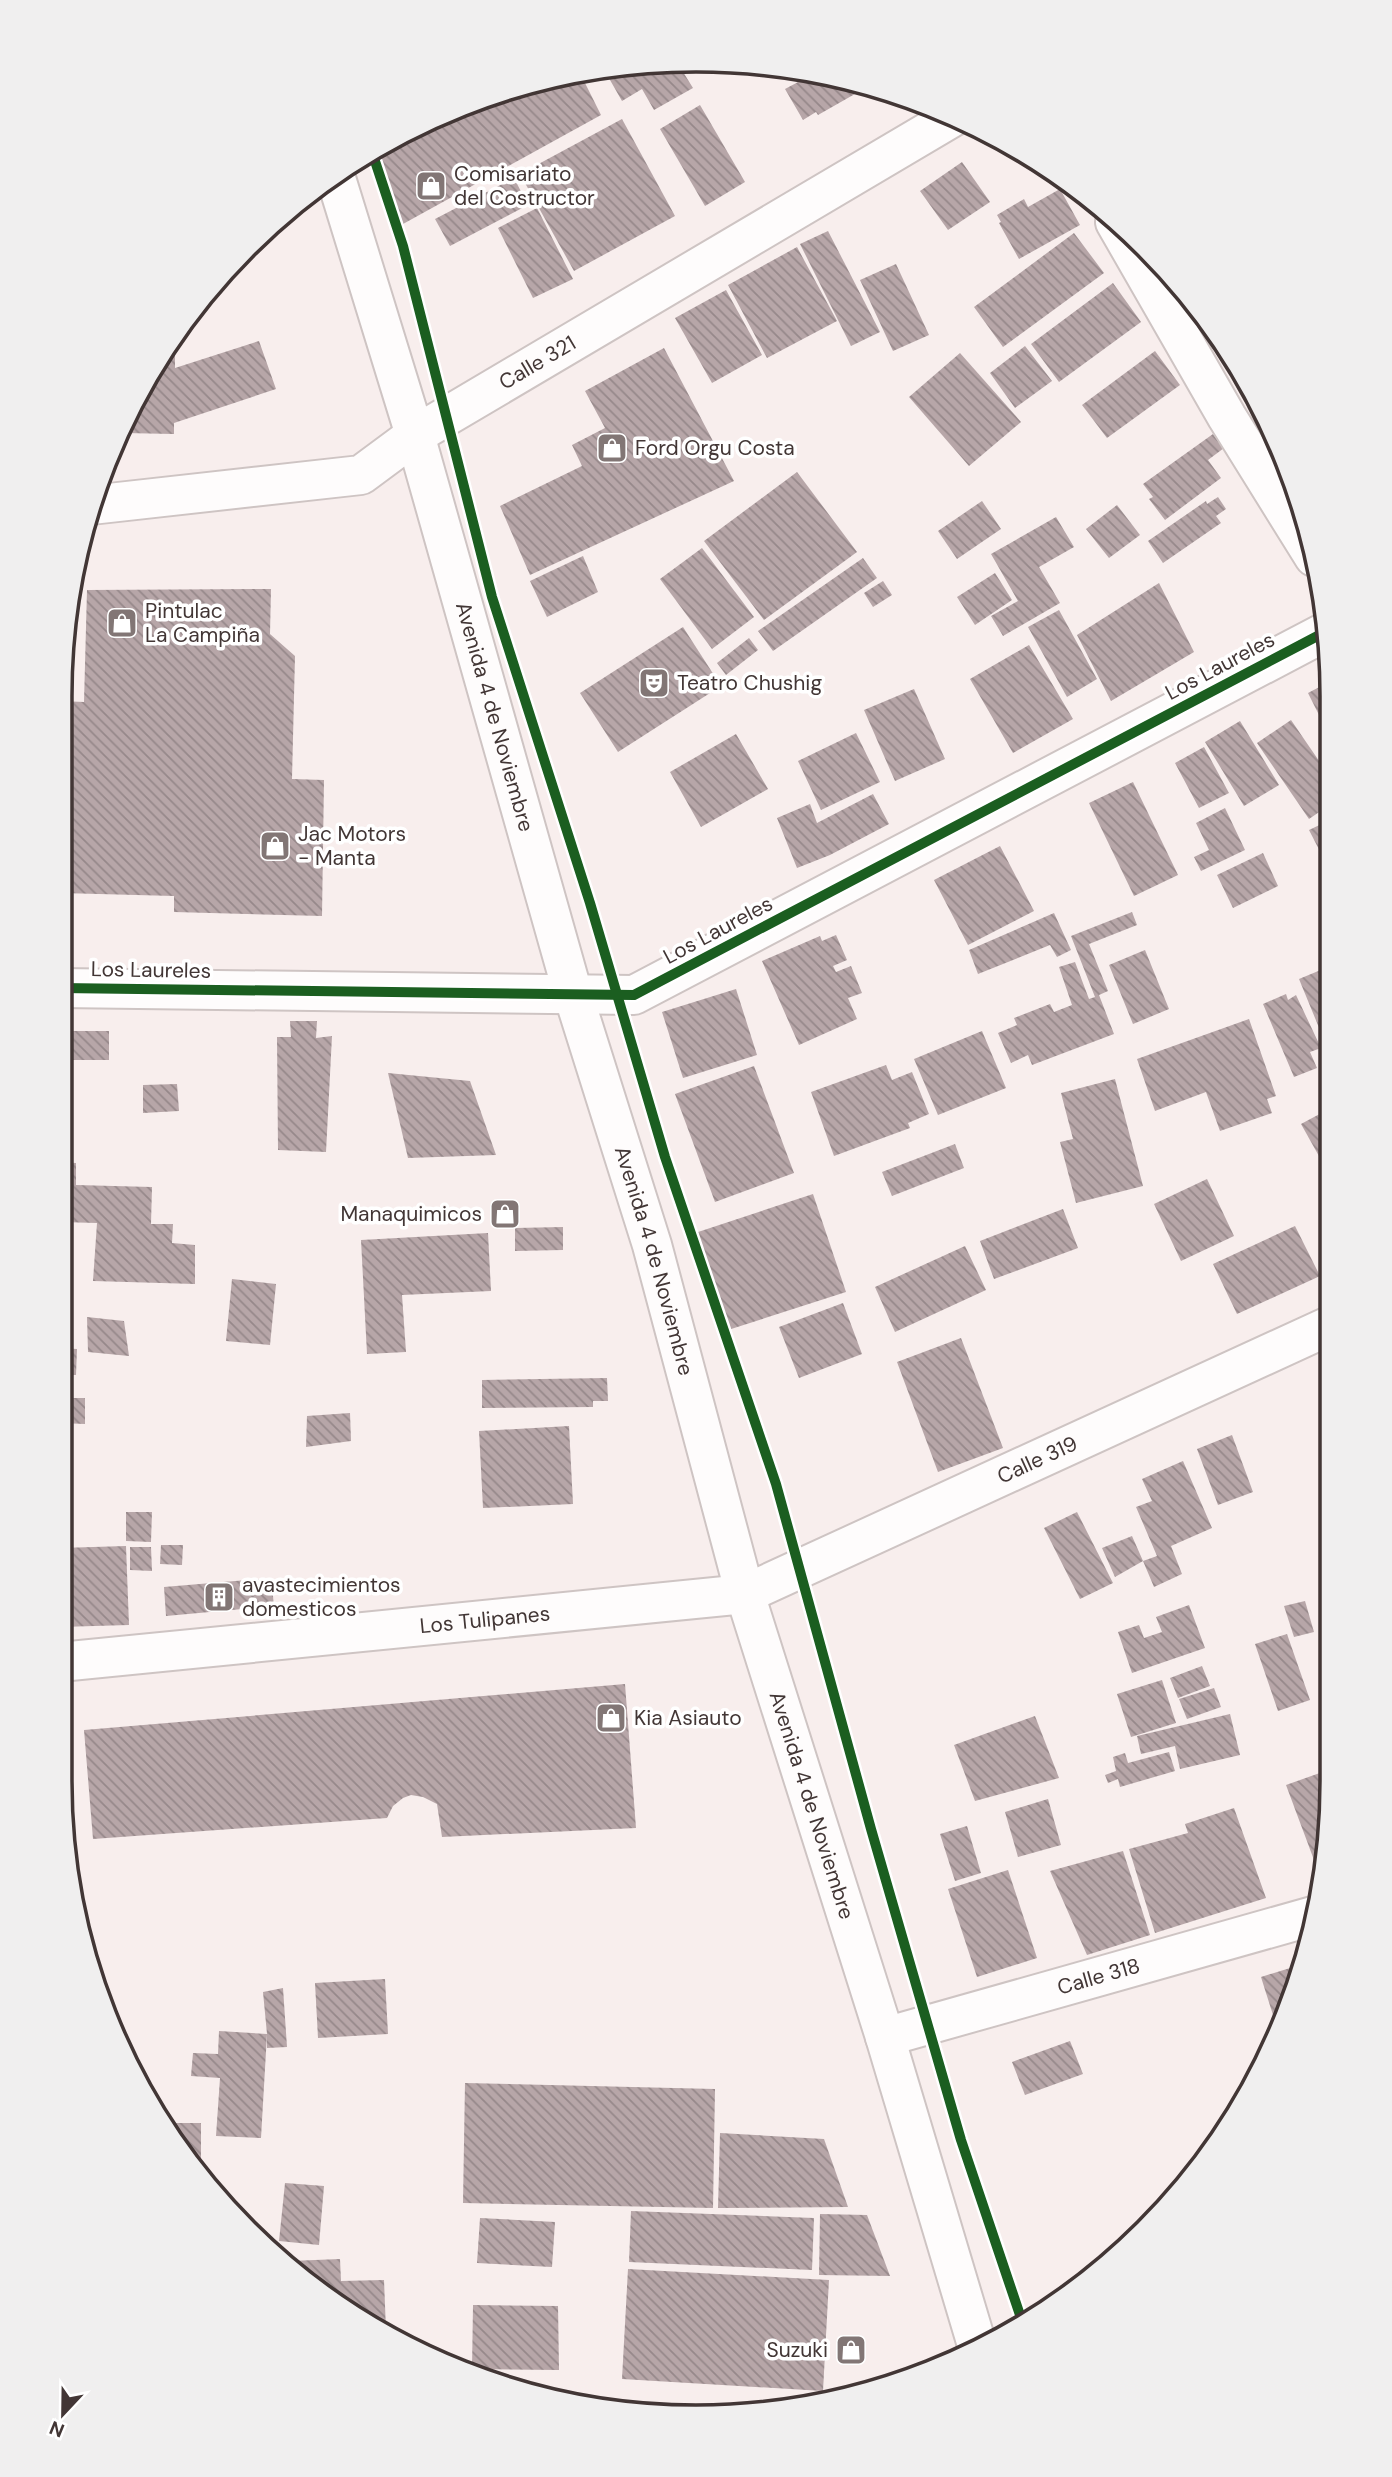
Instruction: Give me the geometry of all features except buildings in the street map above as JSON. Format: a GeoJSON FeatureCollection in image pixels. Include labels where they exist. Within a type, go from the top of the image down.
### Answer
{"type":"FeatureCollection","features":[{"type":"Feature","properties":{"kind":"street","name":"Calle 321"},"geometry":{"type":"LineString","coordinates":[[102,504],[361,475],[415,435],[943,123]]}},
{"type":"Feature","properties":{"kind":"street","name":"Avenida 4 de Noviembre"},"geometry":{"type":"LineString","coordinates":[[338,185],[415,435],[573,994],[652,1245],[745,1594],[885,2038],[975,2339]]}},
{"type":"Feature","properties":{"kind":"street"},"geometry":{"type":"LineString","coordinates":[[1130,249],[1227,416],[1298,531]]}},
{"type":"Feature","properties":{"kind":"street","name":"Los Laureles"},"geometry":{"type":"LineString","coordinates":[[72,988],[634,995],[1317,636]]}},
{"type":"Feature","properties":{"kind":"street","name":"Calle 319"},"geometry":{"type":"LineString","coordinates":[[745,1594],[1320,1330]]}},
{"type":"Feature","properties":{"kind":"street","name":"Los Tulipanes"},"geometry":{"type":"LineString","coordinates":[[72,1661],[745,1594]]}},
{"type":"Feature","properties":{"kind":"street","name":"Calle 318"},"geometry":{"type":"LineString","coordinates":[[885,2038],[1305,1918]]}},
{"type":"Feature","properties":{"kind":"cycle path"},"geometry":{"type":"LineString","coordinates":[[375,161],[403,246],[492,597],[590,903],[665,1157],[776,1484],[871,1829],[961,2140],[1020,2315]]}},
{"type":"Feature","properties":{"kind":"cycle path"},"geometry":{"type":"LineString","coordinates":[[72,988],[634,995],[1317,636]]}},
{"type":"Feature","properties":{"kind":"place","name":"Comisariato del Costructor"},"geometry":{"type":"Point","coordinates":[431,186]}},
{"type":"Feature","properties":{"kind":"place","name":"Ford Orgu Costa"},"geometry":{"type":"Point","coordinates":[612,448]}},
{"type":"Feature","properties":{"kind":"place","name":"Pintulac La Campiña"},"geometry":{"type":"Point","coordinates":[122,623]}},
{"type":"Feature","properties":{"kind":"place","name":"Teatro Chushig"},"geometry":{"type":"Point","coordinates":[654,683]}},
{"type":"Feature","properties":{"kind":"place","name":"Jac Motors - Manta"},"geometry":{"type":"Point","coordinates":[275,846]}},
{"type":"Feature","properties":{"kind":"place","name":"Manaquimicos"},"geometry":{"type":"Point","coordinates":[505,1214]}},
{"type":"Feature","properties":{"kind":"place","name":"avastecimientos domesticos"},"geometry":{"type":"Point","coordinates":[219,1597]}},
{"type":"Feature","properties":{"kind":"place","name":"Kia Asiauto"},"geometry":{"type":"Point","coordinates":[611,1718]}},
{"type":"Feature","properties":{"kind":"place","name":"Suzuki"},"geometry":{"type":"Point","coordinates":[851,2350]}}]}
